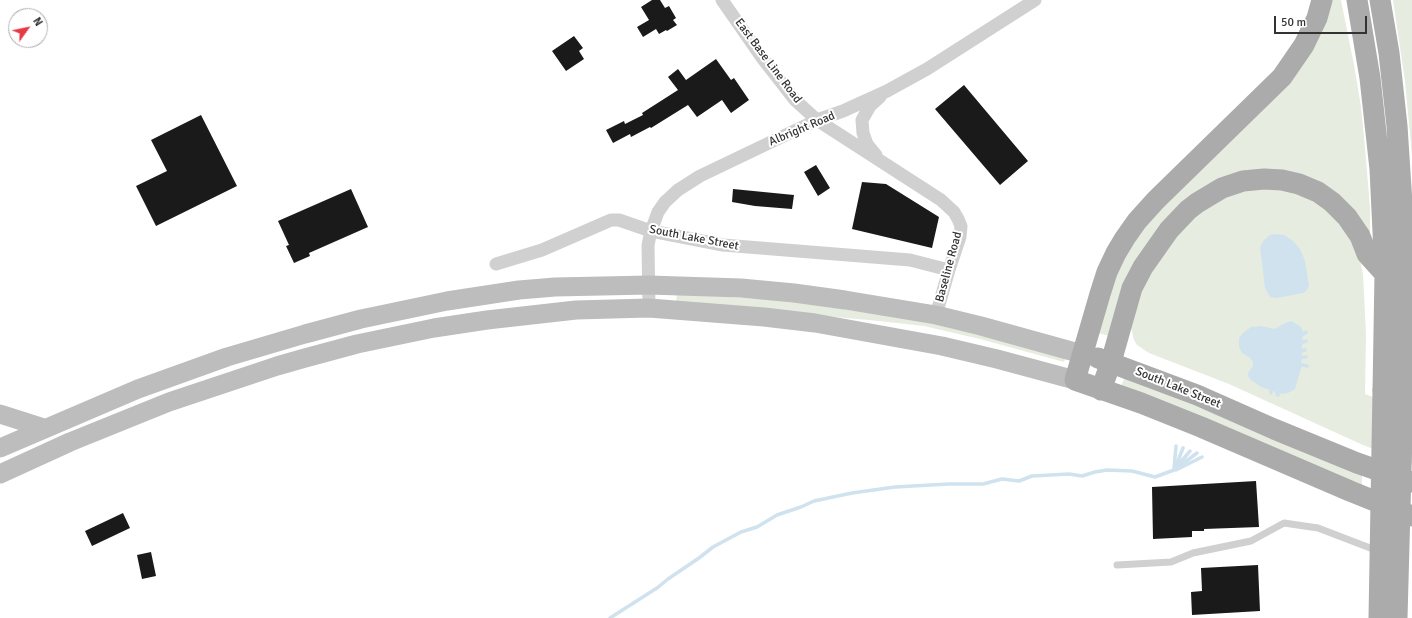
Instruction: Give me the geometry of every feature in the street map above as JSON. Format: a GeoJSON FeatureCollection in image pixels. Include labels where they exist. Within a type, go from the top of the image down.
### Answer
{"type":"FeatureCollection","features":[{"type":"Feature","properties":{"kind":"main road"},"geometry":{"type":"LineString","coordinates":[[1075,380],[1108,272],[1116,253],[1125,238],[1137,221],[1156,200],[1282,77],[1304,46],[1317,18],[1322,0]]}},
{"type":"Feature","properties":{"kind":"main road"},"geometry":{"type":"LineString","coordinates":[[1357,0],[1370,78],[1376,128],[1383,220],[1385,274],[1379,618]]}},
{"type":"Feature","properties":{"kind":"main road"},"geometry":{"type":"LineString","coordinates":[[1380,0],[1389,53],[1398,141],[1402,203],[1407,355],[1403,397],[1397,618]]}},
{"type":"Feature","properties":{"kind":"main road"},"geometry":{"type":"LineString","coordinates":[[1101,390],[1111,362],[1132,288],[1154,249],[1188,210],[1212,193],[1236,183],[1264,179],[1282,180],[1299,184],[1318,192],[1332,202],[1347,217],[1360,236],[1367,254],[1385,274]]}},
{"type":"Feature","properties":{"kind":"main road","name":"South Lake Street"},"geometry":{"type":"LineString","coordinates":[[0,447],[138,389],[227,357],[361,319],[409,308],[498,292],[555,287],[648,285],[741,288],[794,293],[936,315],[981,326],[1111,362],[1197,395],[1357,463],[1412,482]]}},
{"type":"Feature","properties":{"kind":"main road"},"geometry":{"type":"LineString","coordinates":[[0,447],[6,472],[70,442],[169,402],[277,366],[357,344],[434,328],[487,320],[576,310],[649,308],[764,317],[815,323],[942,346],[1075,380],[1141,403],[1201,427],[1412,516]]}},
{"type":"Feature","properties":{"kind":"main road"},"geometry":{"type":"LineString","coordinates":[[0,414],[44,428]]}},
{"type":"Feature","properties":{"kind":"street","name":"East Base Line Road"},"geometry":{"type":"LineString","coordinates":[[722,0],[763,59],[795,100],[817,120]]}},
{"type":"Feature","properties":{"kind":"street","name":"Albright Road"},"geometry":{"type":"LineString","coordinates":[[649,308],[648,245],[658,212],[672,194],[700,176],[817,120],[843,111],[887,91],[927,69],[1035,0]]}},
{"type":"Feature","properties":{"kind":"street","name":"Baseline Road"},"geometry":{"type":"LineString","coordinates":[[882,162],[867,144],[863,133],[862,120],[870,106],[887,91]]}},
{"type":"Feature","properties":{"kind":"street","name":"Baseline Road"},"geometry":{"type":"LineString","coordinates":[[817,120],[942,200],[958,219],[960,226],[960,237],[936,315]]}},
{"type":"Feature","properties":{"kind":"street","name":"South Lake Street"},"geometry":{"type":"LineString","coordinates":[[496,264],[542,250],[611,220],[619,220],[651,231],[723,245],[910,260],[949,270]]}},
{"type":"Feature","properties":{"kind":"lane"},"geometry":{"type":"LineString","coordinates":[[1117,565],[1171,562],[1193,553],[1251,541],[1284,523],[1318,528],[1405,561]]}},
{"type":"Feature","properties":{"kind":"shaded area"},"geometry":{"type":"Polygon","coordinates":[[[1329,0],[1341,0],[1354,65],[1361,107],[1365,148],[1370,208],[1370,239],[1311,181],[1209,187],[1109,336],[1098,333],[1115,277],[1132,244],[1145,225],[1196,173],[1329,0]]]}},
{"type":"Feature","properties":{"kind":"shaded area"},"geometry":{"type":"Polygon","coordinates":[[[1393,0],[1412,0],[1412,156],[1405,81],[1393,0]]]}},
{"type":"Feature","properties":{"kind":"shaded area"},"geometry":{"type":"Polygon","coordinates":[[[1257,188],[1284,190],[1312,199],[1325,208],[1349,234],[1360,258],[1363,275],[1366,334],[1365,394],[1412,412],[1412,464],[1363,445],[1229,384],[1149,353],[1137,345],[1134,340],[1131,327],[1139,295],[1155,260],[1192,218],[1229,194],[1257,188]]]}},
{"type":"Feature","properties":{"kind":"shaded area"},"geometry":{"type":"Polygon","coordinates":[[[677,294],[779,300],[918,320],[1066,357],[1064,362],[980,339],[924,326],[676,302],[677,294]]]}},
{"type":"Feature","properties":{"kind":"shaded area"},"geometry":{"type":"Polygon","coordinates":[[[1125,377],[1362,473],[1362,488],[1121,386],[1125,377]]]}},
{"type":"Feature","properties":{"kind":"water"},"geometry":{"type":"Polygon","coordinates":[[[1270,235],[1284,235],[1293,241],[1300,249],[1305,261],[1309,286],[1303,293],[1277,298],[1270,297],[1265,288],[1260,247],[1264,240],[1270,235]]]}},
{"type":"Feature","properties":{"kind":"water"},"geometry":{"type":"Polygon","coordinates":[[[1291,321],[1300,326],[1303,331],[1301,368],[1295,389],[1288,393],[1282,394],[1261,387],[1251,380],[1248,373],[1253,366],[1253,362],[1249,357],[1242,353],[1239,346],[1239,338],[1251,327],[1261,326],[1275,329],[1291,321]]]}},
{"type":"Feature","properties":{"kind":"building"},"geometry":{"type":"Polygon","coordinates":[[[652,0],[660,0],[665,8],[669,6],[676,18],[673,20],[677,25],[659,34],[656,29],[643,37],[637,27],[649,20],[641,7],[652,0]]]}},
{"type":"Feature","properties":{"kind":"building"},"geometry":{"type":"Polygon","coordinates":[[[574,36],[583,48],[579,51],[584,59],[566,71],[552,51],[574,36]]]}},
{"type":"Feature","properties":{"kind":"building"},"geometry":{"type":"Polygon","coordinates":[[[716,59],[731,80],[734,78],[749,100],[731,113],[722,100],[697,117],[688,105],[651,128],[650,127],[631,137],[630,134],[613,143],[606,130],[624,121],[625,124],[643,115],[642,113],[678,90],[668,77],[678,69],[686,80],[716,59]]]}},
{"type":"Feature","properties":{"kind":"building"},"geometry":{"type":"Polygon","coordinates":[[[964,85],[1028,161],[1000,185],[935,109],[964,85]]]}},
{"type":"Feature","properties":{"kind":"building"},"geometry":{"type":"Polygon","coordinates":[[[201,115],[237,186],[156,226],[136,186],[167,171],[151,140],[201,115]]]}},
{"type":"Feature","properties":{"kind":"building"},"geometry":{"type":"Polygon","coordinates":[[[816,165],[830,188],[818,196],[804,172],[816,165]]]}},
{"type":"Feature","properties":{"kind":"building"},"geometry":{"type":"Polygon","coordinates":[[[862,182],[886,184],[939,217],[932,248],[852,229],[862,182]]]}},
{"type":"Feature","properties":{"kind":"building"},"geometry":{"type":"Polygon","coordinates":[[[351,189],[368,227],[309,253],[310,256],[294,263],[286,246],[289,245],[278,221],[351,189]]]}},
{"type":"Feature","properties":{"kind":"building"},"geometry":{"type":"Polygon","coordinates":[[[733,189],[794,195],[792,209],[755,206],[732,202],[733,189]]]}},
{"type":"Feature","properties":{"kind":"building"},"geometry":{"type":"Polygon","coordinates":[[[1256,481],[1259,527],[1204,529],[1204,531],[1192,531],[1192,537],[1153,539],[1152,487],[1256,481]]]}},
{"type":"Feature","properties":{"kind":"building"},"geometry":{"type":"Polygon","coordinates":[[[123,513],[130,528],[92,546],[85,531],[123,513]]]}},
{"type":"Feature","properties":{"kind":"building"},"geometry":{"type":"Polygon","coordinates":[[[151,552],[156,576],[142,579],[137,555],[151,552]]]}},
{"type":"Feature","properties":{"kind":"building"},"geometry":{"type":"Polygon","coordinates":[[[1258,565],[1260,611],[1192,615],[1191,592],[1202,591],[1201,568],[1258,565]]]}},
{"type":"Feature","properties":{"kind":"waterway"},"geometry":{"type":"LineString","coordinates":[[1299,337],[1306,332]]}},
{"type":"Feature","properties":{"kind":"waterway"},"geometry":{"type":"LineString","coordinates":[[1299,344],[1306,341]]}},
{"type":"Feature","properties":{"kind":"waterway"},"geometry":{"type":"LineString","coordinates":[[1298,352],[1305,350]]}},
{"type":"Feature","properties":{"kind":"waterway"},"geometry":{"type":"LineString","coordinates":[[1297,358],[1306,357]]}},
{"type":"Feature","properties":{"kind":"waterway"},"geometry":{"type":"LineString","coordinates":[[1298,364],[1307,366]]}},
{"type":"Feature","properties":{"kind":"waterway"},"geometry":{"type":"LineString","coordinates":[[1270,385],[1271,393]]}},
{"type":"Feature","properties":{"kind":"waterway"},"geometry":{"type":"LineString","coordinates":[[1275,388],[1278,395]]}},
{"type":"Feature","properties":{"kind":"waterway"},"geometry":{"type":"LineString","coordinates":[[1174,469],[1176,446]]}},
{"type":"Feature","properties":{"kind":"waterway"},"geometry":{"type":"LineString","coordinates":[[1176,466],[1183,448]]}},
{"type":"Feature","properties":{"kind":"waterway"},"geometry":{"type":"LineString","coordinates":[[610,618],[657,588],[713,547],[741,532],[757,527],[777,515],[814,501],[852,493],[895,487],[983,484],[1002,479],[1019,481],[1032,476],[1069,474],[1082,476],[1107,470],[1132,471],[1155,477],[1174,470],[1190,451]]}},
{"type":"Feature","properties":{"kind":"waterway"},"geometry":{"type":"LineString","coordinates":[[1181,465],[1197,453]]}},
{"type":"Feature","properties":{"kind":"waterway"},"geometry":{"type":"LineString","coordinates":[[1176,470],[1202,457]]}}]}
